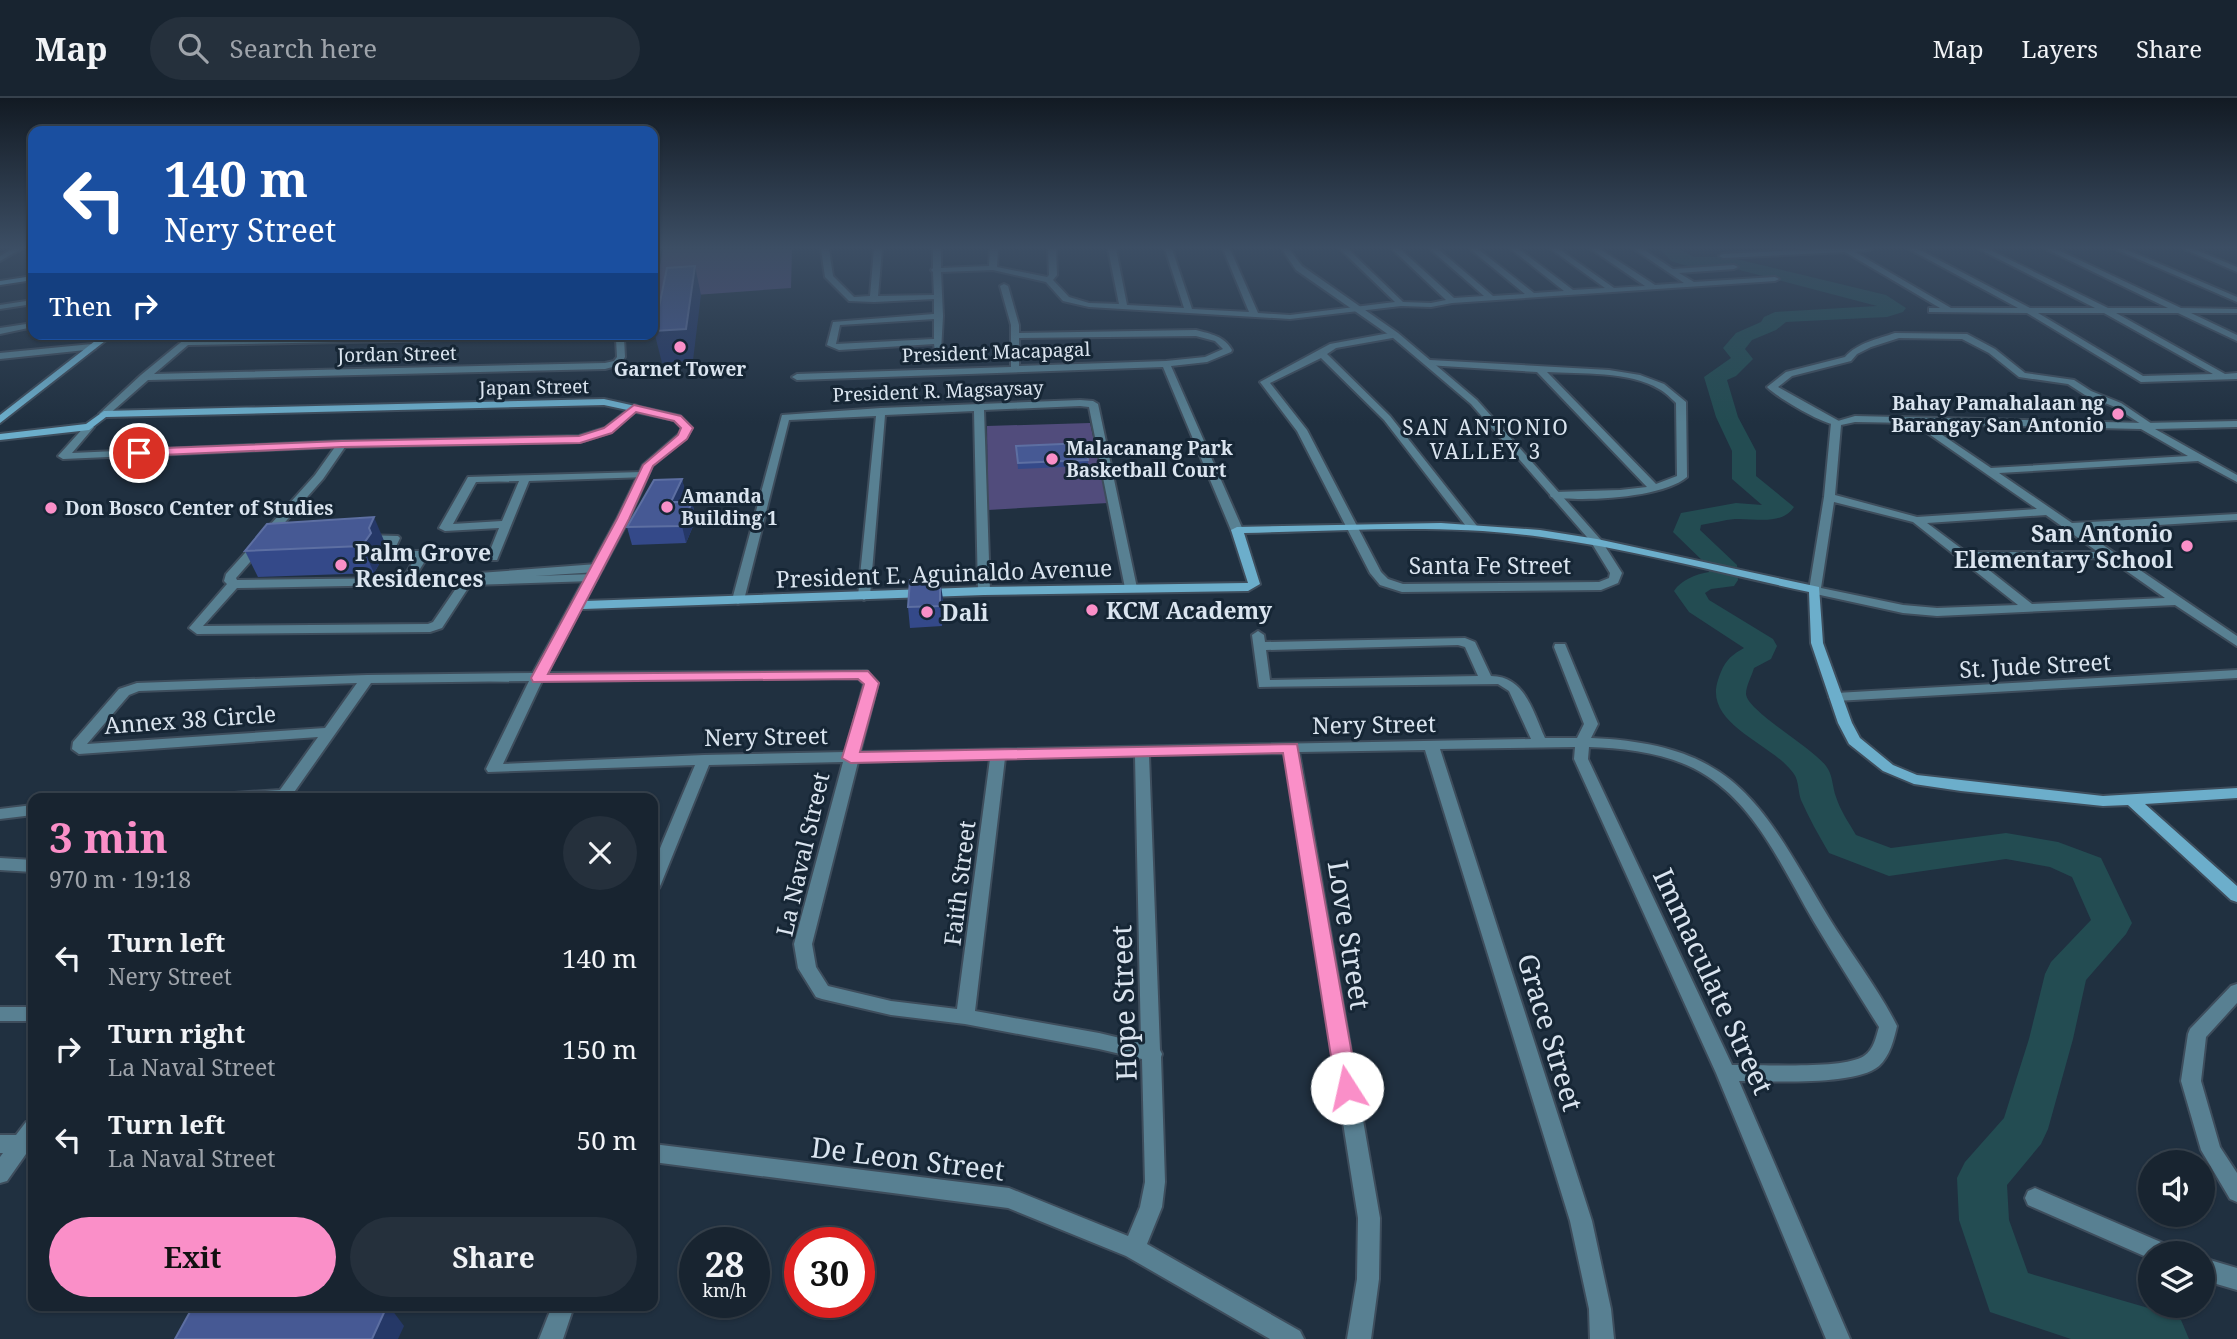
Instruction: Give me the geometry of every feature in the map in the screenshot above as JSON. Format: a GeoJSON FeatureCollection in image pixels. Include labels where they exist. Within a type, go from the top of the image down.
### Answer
{"type":"FeatureCollection","features":[{"type":"Feature","properties":{"kind":"main road"},"geometry":{"type":"LineString","coordinates":[[0,420],[102,340]]}},
{"type":"Feature","properties":{"kind":"main road","name":"Japan Street"},"geometry":{"type":"LineString","coordinates":[[104,414],[604,402],[677,418],[687,428],[683,436],[655,457],[643,475]]}},
{"type":"Feature","properties":{"kind":"main road"},"geometry":{"type":"LineString","coordinates":[[0,437],[89,427],[104,414]]}},
{"type":"Feature","properties":{"kind":"main road"},"geometry":{"type":"LineString","coordinates":[[578,603],[643,475]]}},
{"type":"Feature","properties":{"kind":"main road"},"geometry":{"type":"LineString","coordinates":[[1237,530],[1473,528],[1540,533],[1597,542],[1815,590],[1817,643],[1854,741],[1888,768],[1914,779],[2041,796],[2133,801],[2237,793]]}},
{"type":"Feature","properties":{"kind":"main road","name":"President E. Aguinaldo Avenue"},"geometry":{"type":"LineString","coordinates":[[578,603],[1248,586],[1254,584],[1237,530]]}},
{"type":"Feature","properties":{"kind":"main road"},"geometry":{"type":"LineString","coordinates":[[2133,801],[2237,896]]}},
{"type":"Feature","properties":{"kind":"street"},"geometry":{"type":"LineString","coordinates":[[937,307],[939,316],[938,345],[831,345],[839,323],[939,316]]}},
{"type":"Feature","properties":{"kind":"street"},"geometry":{"type":"LineString","coordinates":[[1009,307],[1016,336],[1014,369]]}},
{"type":"Feature","properties":{"kind":"street"},"geometry":{"type":"LineString","coordinates":[[1111,307],[1308,317],[1380,307]]}},
{"type":"Feature","properties":{"kind":"street"},"geometry":{"type":"LineString","coordinates":[[1187,307],[1189,312]]}},
{"type":"Feature","properties":{"kind":"street"},"geometry":{"type":"LineString","coordinates":[[1251,307],[1255,316]]}},
{"type":"Feature","properties":{"kind":"street"},"geometry":{"type":"LineString","coordinates":[[1354,307],[1395,335],[1474,402],[1597,542]]}},
{"type":"Feature","properties":{"kind":"street"},"geometry":{"type":"LineString","coordinates":[[1946,307],[1950,309]]}},
{"type":"Feature","properties":{"kind":"street"},"geometry":{"type":"LineString","coordinates":[[2022,307],[2141,379],[2237,376]]}},
{"type":"Feature","properties":{"kind":"street"},"geometry":{"type":"LineString","coordinates":[[2099,307],[2224,377]]}},
{"type":"Feature","properties":{"kind":"street"},"geometry":{"type":"LineString","coordinates":[[2175,307],[2237,338]]}},
{"type":"Feature","properties":{"kind":"street"},"geometry":{"type":"LineString","coordinates":[[1932,310],[2237,311]]}},
{"type":"Feature","properties":{"kind":"street"},"geometry":{"type":"LineString","coordinates":[[0,331],[28,326]]}},
{"type":"Feature","properties":{"kind":"street","name":"President Macapagal"},"geometry":{"type":"LineString","coordinates":[[797,377],[1166,364],[1206,359],[1228,350],[1226,344],[1216,337],[1184,332],[1016,336]]}},
{"type":"Feature","properties":{"kind":"street"},"geometry":{"type":"LineString","coordinates":[[2237,424],[2147,426],[1855,419],[1836,423],[1797,401],[1774,392],[1772,387],[1789,374],[1848,359],[1854,352],[1885,338],[1932,334],[1969,338],[2022,374],[2071,382],[2088,393],[2118,405],[2147,426],[2237,479]]}},
{"type":"Feature","properties":{"kind":"street"},"geometry":{"type":"LineString","coordinates":[[1354,527],[1302,430],[1265,384],[1269,378],[1322,354],[1333,346],[1395,335]]}},
{"type":"Feature","properties":{"kind":"street"},"geometry":{"type":"LineString","coordinates":[[104,414],[187,340]]}},
{"type":"Feature","properties":{"kind":"street","name":"Jordan Street"},"geometry":{"type":"LineString","coordinates":[[185,342],[290,340]]}},
{"type":"Feature","properties":{"kind":"street","name":"Jordan Street"},"geometry":{"type":"LineString","coordinates":[[144,377],[605,366],[617,363],[621,357],[620,340]]}},
{"type":"Feature","properties":{"kind":"street"},"geometry":{"type":"LineString","coordinates":[[0,356],[92,347]]}},
{"type":"Feature","properties":{"kind":"street"},"geometry":{"type":"LineString","coordinates":[[1322,354],[1387,418],[1473,528]]}},
{"type":"Feature","properties":{"kind":"street"},"geometry":{"type":"LineString","coordinates":[[1430,363],[1609,373],[1640,378],[1674,394],[1681,402],[1682,477],[1672,484],[1654,488],[1555,495]]}},
{"type":"Feature","properties":{"kind":"street"},"geometry":{"type":"LineString","coordinates":[[1166,364],[1237,530]]}},
{"type":"Feature","properties":{"kind":"street"},"geometry":{"type":"LineString","coordinates":[[1539,369],[1654,488]]}},
{"type":"Feature","properties":{"kind":"street","name":"President R. Magsaysay"},"geometry":{"type":"LineString","coordinates":[[738,600],[785,417],[979,407],[1093,404],[1131,588]]}},
{"type":"Feature","properties":{"kind":"street"},"geometry":{"type":"LineString","coordinates":[[979,407],[984,591]]}},
{"type":"Feature","properties":{"kind":"street"},"geometry":{"type":"LineString","coordinates":[[89,427],[62,456],[342,444],[580,439],[608,430],[634,408]]}},
{"type":"Feature","properties":{"kind":"street"},"geometry":{"type":"LineString","coordinates":[[864,596],[881,411]]}},
{"type":"Feature","properties":{"kind":"street"},"geometry":{"type":"LineString","coordinates":[[1915,420],[2237,642]]}},
{"type":"Feature","properties":{"kind":"street"},"geometry":{"type":"LineString","coordinates":[[1836,423],[1829,497],[1815,590],[1903,609],[1937,612],[2177,601]]}},
{"type":"Feature","properties":{"kind":"street"},"geometry":{"type":"LineString","coordinates":[[342,444],[319,477],[230,577],[230,581],[234,584],[406,583],[469,580],[479,577],[595,573]]}},
{"type":"Feature","properties":{"kind":"street"},"geometry":{"type":"LineString","coordinates":[[1988,471],[2200,458]]}},
{"type":"Feature","properties":{"kind":"street"},"geometry":{"type":"LineString","coordinates":[[506,524],[445,528],[472,479],[643,475]]}},
{"type":"Feature","properties":{"kind":"street"},"geometry":{"type":"LineString","coordinates":[[493,558],[525,478]]}},
{"type":"Feature","properties":{"kind":"street"},"geometry":{"type":"LineString","coordinates":[[1829,497],[1917,520],[2048,512]]}},
{"type":"Feature","properties":{"kind":"street"},"geometry":{"type":"LineString","coordinates":[[2069,527],[2237,517]]}},
{"type":"Feature","properties":{"kind":"street"},"geometry":{"type":"LineString","coordinates":[[1917,520],[2027,606]]}},
{"type":"Feature","properties":{"kind":"street","name":"Santa Fe Street"},"geometry":{"type":"LineString","coordinates":[[1354,527],[1376,573],[1384,582],[1402,588],[1601,586],[1615,580],[1616,573],[1597,542]]}},
{"type":"Feature","properties":{"kind":"street"},"geometry":{"type":"LineString","coordinates":[[344,539],[392,536],[396,539],[388,555],[424,553],[406,583]]}},
{"type":"Feature","properties":{"kind":"street"},"geometry":{"type":"LineString","coordinates":[[261,542],[275,542]]}},
{"type":"Feature","properties":{"kind":"street"},"geometry":{"type":"LineString","coordinates":[[1964,556],[2110,555]]}},
{"type":"Feature","properties":{"kind":"street"},"geometry":{"type":"LineString","coordinates":[[234,584],[195,628],[197,630],[430,628],[438,625],[469,580]]}},
{"type":"Feature","properties":{"kind":"street"},"geometry":{"type":"LineString","coordinates":[[286,793],[367,680],[538,678],[578,603]]}},
{"type":"Feature","properties":{"kind":"street"},"geometry":{"type":"LineString","coordinates":[[1486,680],[1471,645],[1460,641],[1259,640],[1264,684],[1501,680],[1515,689],[1541,744]]}},
{"type":"Feature","properties":{"kind":"street","name":"Immaculate Street"},"geometry":{"type":"LineString","coordinates":[[1560,647],[1591,724],[1582,742],[1581,759],[1726,1073],[1842,1338]]}},
{"type":"Feature","properties":{"kind":"street","name":"La Naval Street"},"geometry":{"type":"LineString","coordinates":[[538,678],[862,674],[872,683],[803,944],[807,968],[822,992],[891,1009],[965,1017],[1099,1041],[1153,1054]]}},
{"type":"Feature","properties":{"kind":"street","name":"St. Jude Street"},"geometry":{"type":"LineString","coordinates":[[1836,697],[2237,674]]}},
{"type":"Feature","properties":{"kind":"street","name":"Nery Street"},"geometry":{"type":"LineString","coordinates":[[538,678],[494,769],[704,760],[1582,742],[1611,742],[1692,763],[1713,773],[1761,817],[1888,1026],[1883,1047],[1870,1063],[1834,1070],[1726,1073]]}},
{"type":"Feature","properties":{"kind":"street","name":"Annex 38 Circle"},"geometry":{"type":"LineString","coordinates":[[329,732],[78,746],[124,692],[137,687],[367,680]]}},
{"type":"Feature","properties":{"kind":"street","name":"Grace Street"},"geometry":{"type":"LineString","coordinates":[[1431,745],[1581,1222],[1600,1309],[1602,1339]]}},
{"type":"Feature","properties":{"kind":"street","name":"Love Street"},"geometry":{"type":"LineString","coordinates":[[1291,748],[1368,1219],[1371,1261],[1366,1309],[1359,1339]]}},
{"type":"Feature","properties":{"kind":"street","name":"Hope Street"},"geometry":{"type":"LineString","coordinates":[[1133,1250],[1151,1207],[1155,1182],[1142,750]]}},
{"type":"Feature","properties":{"kind":"street","name":"Faith Street"},"geometry":{"type":"LineString","coordinates":[[965,1017],[998,755]]}},
{"type":"Feature","properties":{"kind":"street"},"geometry":{"type":"LineString","coordinates":[[658,872],[704,760]]}},
{"type":"Feature","properties":{"kind":"street"},"geometry":{"type":"LineString","coordinates":[[0,814],[28,811]]}},
{"type":"Feature","properties":{"kind":"street"},"geometry":{"type":"LineString","coordinates":[[0,864],[28,866]]}},
{"type":"Feature","properties":{"kind":"street"},"geometry":{"type":"LineString","coordinates":[[2237,991],[2197,1034],[2190,1081],[2211,1150],[2237,1192]]}},
{"type":"Feature","properties":{"kind":"street"},"geometry":{"type":"LineString","coordinates":[[0,1014],[28,1014]]}},
{"type":"Feature","properties":{"kind":"street"},"geometry":{"type":"LineString","coordinates":[[0,1144],[28,1136]]}},
{"type":"Feature","properties":{"kind":"street"},"geometry":{"type":"LineString","coordinates":[[0,1174],[28,1136]]}},
{"type":"Feature","properties":{"kind":"street","name":"De Leon Street"},"geometry":{"type":"LineString","coordinates":[[658,1154],[1009,1198],[1133,1250],[1292,1339]]}},
{"type":"Feature","properties":{"kind":"street"},"geometry":{"type":"LineString","coordinates":[[2035,1198],[2138,1243]]}},
{"type":"Feature","properties":{"kind":"street"},"geometry":{"type":"LineString","coordinates":[[2215,1273],[2237,1279]]}},
{"type":"Feature","properties":{"kind":"street"},"geometry":{"type":"LineString","coordinates":[[551,1339],[561,1311]]}},
{"type":"Feature","properties":{"kind":"shaded area"},"geometry":{"type":"Polygon","coordinates":[[[1090,423],[1108,503],[988,510],[987,426],[1090,423]]]}},
{"type":"Feature","properties":{"kind":"building"},"geometry":{"type":"Polygon","coordinates":[[[659,307],[689,307],[686,329],[658,331],[659,307]]]}},
{"type":"Feature","properties":{"kind":"building","name":"Malacanang Park Basketball Court"},"geometry":{"type":"Polygon","coordinates":[[[1085,443],[1088,460],[1018,463],[1016,446],[1085,443]]]}},
{"type":"Feature","properties":{"kind":"building"},"geometry":{"type":"Polygon","coordinates":[[[682,479],[671,502],[692,502],[682,526],[627,527],[654,480],[682,479]]]}},
{"type":"Feature","properties":{"kind":"building"},"geometry":{"type":"Polygon","coordinates":[[[374,517],[369,528],[371,533],[362,546],[245,551],[267,524],[374,517]]]}},
{"type":"Feature","properties":{"kind":"building"},"geometry":{"type":"Polygon","coordinates":[[[940,579],[940,606],[908,607],[910,580],[940,579]]]}},
{"type":"Feature","properties":{"kind":"building"},"geometry":{"type":"Polygon","coordinates":[[[190,1311],[385,1311],[372,1339],[175,1339],[190,1311]]]}},
{"type":"Feature","properties":{"kind":"waterway"},"geometry":{"type":"LineString","coordinates":[[1894,307],[1896,308],[1887,311],[1782,316],[1771,321],[1769,326],[1743,337],[1741,343],[1733,348],[1743,359],[1715,377],[1727,417],[1744,451],[1744,479],[1781,507],[1766,513],[1736,511],[1690,519],[1686,532],[1723,565],[1724,580],[1705,581],[1688,591],[1699,606],[1762,646],[1760,652],[1740,663],[1730,693],[1733,703],[1747,720],[1776,739],[1812,771],[1818,798],[1842,844],[1889,862],[2006,846],[2058,855],[2087,868],[2112,923],[2066,974],[2051,1039],[2024,1129],[1982,1178],[1984,1220],[2009,1294],[2162,1339]]}},
{"type":"Feature","properties":{"kind":"place","name":"Garnet Tower"},"geometry":{"type":"Point","coordinates":[680,347]}},
{"type":"Feature","properties":{"kind":"place","name":"Bahay Pamahalaan ng Barangay San Antonio"},"geometry":{"type":"Point","coordinates":[2118,414]}},
{"type":"Feature","properties":{"kind":"place","name":"Malacanang Park Basketball Court"},"geometry":{"type":"Point","coordinates":[1052,459]}},
{"type":"Feature","properties":{"kind":"place","name":"Amanda Building 1"},"geometry":{"type":"Point","coordinates":[667,507]}},
{"type":"Feature","properties":{"kind":"place","name":"Don Bosco Center of Studies"},"geometry":{"type":"Point","coordinates":[51,508]}},
{"type":"Feature","properties":{"kind":"place","name":"San Antonio Elementary School"},"geometry":{"type":"Point","coordinates":[2187,546]}},
{"type":"Feature","properties":{"kind":"place","name":"Palm Grove Residences"},"geometry":{"type":"Point","coordinates":[341,565]}},
{"type":"Feature","properties":{"kind":"place","name":"KCM Academy"},"geometry":{"type":"Point","coordinates":[1092,610]}},
{"type":"Feature","properties":{"kind":"place","name":"Dali"},"geometry":{"type":"Point","coordinates":[927,612]}},
{"type":"Feature","properties":{"kind":"district","name":"SAN ANTONIO VALLEY 3"},"geometry":{"type":"Point","coordinates":[1486,439]}},
{"type":"Feature","properties":{"kind":"route"},"geometry":{"type":"LineString","coordinates":[[139,453],[342,444],[580,439],[608,430],[634,408],[677,418],[687,428],[683,436],[648,465],[623,519],[538,678],[862,674],[872,683],[851,758],[1291,748],[1347,1088]]}}]}
